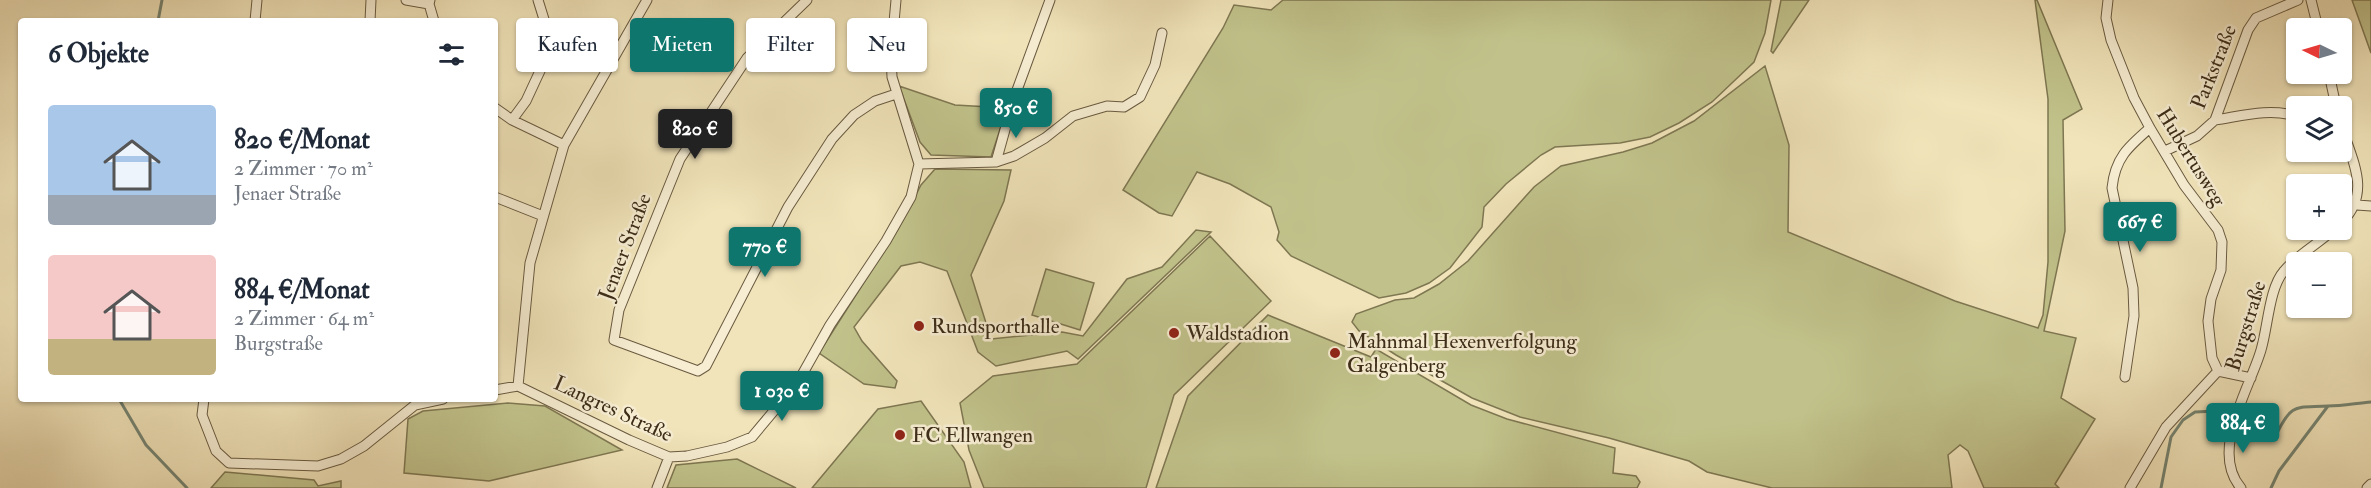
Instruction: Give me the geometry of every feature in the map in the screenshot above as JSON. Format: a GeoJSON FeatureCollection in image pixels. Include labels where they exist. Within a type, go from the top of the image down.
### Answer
{"type":"FeatureCollection","features":[{"type":"Feature","properties":{"kind":"street"},"geometry":{"type":"LineString","coordinates":[[255,18],[257,0]]}},
{"type":"Feature","properties":{"kind":"street"},"geometry":{"type":"LineString","coordinates":[[370,18],[371,0]]}},
{"type":"Feature","properties":{"kind":"street"},"geometry":{"type":"LineString","coordinates":[[406,0],[430,2],[433,18]]}},
{"type":"Feature","properties":{"kind":"street"},"geometry":{"type":"LineString","coordinates":[[512,120],[526,101],[552,45],[538,0]]}},
{"type":"Feature","properties":{"kind":"street"},"geometry":{"type":"LineString","coordinates":[[498,390],[519,386],[530,263],[564,144],[647,0]]}},
{"type":"Feature","properties":{"kind":"street","name":"Jenaer Straße"},"geometry":{"type":"LineString","coordinates":[[807,0],[747,58],[680,159],[619,310],[614,340],[698,371],[706,366],[788,207],[832,139],[854,115],[875,101],[896,94]]}},
{"type":"Feature","properties":{"kind":"street"},"geometry":{"type":"LineString","coordinates":[[896,0],[891,55],[892,77],[919,164],[996,162],[1014,156],[1045,138],[1073,116],[1107,106],[1124,107],[1140,97],[1155,64],[1162,33]]}},
{"type":"Feature","properties":{"kind":"street"},"geometry":{"type":"LineString","coordinates":[[996,162],[1013,101],[1050,0]]}},
{"type":"Feature","properties":{"kind":"street","name":"Hubertusweg"},"geometry":{"type":"LineString","coordinates":[[2108,0],[2106,18],[2111,40],[2134,98],[2184,185],[2218,230],[2222,242],[2221,270],[2211,299],[2208,321],[2212,358],[2218,371]]}},
{"type":"Feature","properties":{"kind":"street","name":"Parkstraße"},"geometry":{"type":"LineString","coordinates":[[2165,151],[2197,136],[2215,120],[2248,30],[2256,18],[2298,0]]}},
{"type":"Feature","properties":{"kind":"street"},"geometry":{"type":"LineString","coordinates":[[2311,0],[2316,18]]}},
{"type":"Feature","properties":{"kind":"street"},"geometry":{"type":"LineString","coordinates":[[498,110],[512,120],[564,144]]}},
{"type":"Feature","properties":{"kind":"street"},"geometry":{"type":"LineString","coordinates":[[2215,120],[2259,113],[2286,113]]}},
{"type":"Feature","properties":{"kind":"street"},"geometry":{"type":"LineString","coordinates":[[2125,377],[2134,316],[2133,288],[2112,188],[2113,174],[2124,151],[2150,128]]}},
{"type":"Feature","properties":{"kind":"street"},"geometry":{"type":"LineString","coordinates":[[2352,157],[2358,174],[2359,197],[2357,205],[2352,211]]}},
{"type":"Feature","properties":{"kind":"street","name":"Langres Straße"},"geometry":{"type":"LineString","coordinates":[[519,386],[669,457],[687,456],[727,447],[752,437],[798,382],[830,325],[886,241],[911,197],[919,164]]}},
{"type":"Feature","properties":{"kind":"street"},"geometry":{"type":"LineString","coordinates":[[498,198],[543,216]]}},
{"type":"Feature","properties":{"kind":"street"},"geometry":{"type":"LineString","coordinates":[[2357,205],[2371,206]]}},
{"type":"Feature","properties":{"kind":"street","name":"Burgstraße"},"geometry":{"type":"LineString","coordinates":[[2241,488],[2231,471],[2230,445],[2240,399],[2261,352],[2276,286],[2283,271],[2321,240]]}},
{"type":"Feature","properties":{"kind":"street"},"geometry":{"type":"LineString","coordinates":[[2130,488],[2166,427],[2218,371],[2251,378]]}},
{"type":"Feature","properties":{"kind":"street"},"geometry":{"type":"LineString","coordinates":[[204,402],[202,415],[216,451],[230,463],[318,466],[341,459],[364,446],[412,402]]}},
{"type":"Feature","properties":{"kind":"street"},"geometry":{"type":"LineString","coordinates":[[657,488],[669,457]]}},
{"type":"Feature","properties":{"kind":"street"},"geometry":{"type":"LineString","coordinates":[[2367,488],[2371,484]]}},
{"type":"Feature","properties":{"kind":"green space"},"geometry":{"type":"Polygon","coordinates":[[[1283,0],[1771,0],[1765,33],[1754,62],[1712,102],[1679,123],[1650,137],[1620,143],[1555,147],[1541,155],[1506,184],[1484,207],[1482,227],[1450,268],[1429,283],[1406,293],[1379,298],[1291,256],[1277,240],[1279,232],[1271,207],[1230,184],[1197,172],[1172,216],[1159,213],[1123,190],[1223,28],[1234,5],[1271,10],[1283,0]]]}},
{"type":"Feature","properties":{"kind":"green space"},"geometry":{"type":"Polygon","coordinates":[[[1781,0],[1809,0],[1773,53],[1771,51],[1781,0]]]}},
{"type":"Feature","properties":{"kind":"green space"},"geometry":{"type":"Polygon","coordinates":[[[2035,0],[2037,0],[2082,109],[2063,120],[2065,231],[2044,331],[2076,338],[2061,398],[2095,419],[2055,484],[2059,488],[1984,488],[1968,451],[1960,445],[1948,455],[1952,488],[1772,488],[1707,472],[1689,461],[1609,438],[1520,417],[1472,398],[1396,355],[1359,331],[1352,322],[1356,314],[1395,300],[1414,298],[1439,284],[1468,261],[1534,187],[1561,166],[1652,143],[1694,121],[1765,66],[1789,145],[1788,232],[1955,301],[2038,328],[2043,315],[2048,262],[2048,99],[2035,0]]]}},
{"type":"Feature","properties":{"kind":"green space"},"geometry":{"type":"Polygon","coordinates":[[[2352,0],[2371,0],[2371,53],[2352,0]]]}},
{"type":"Feature","properties":{"kind":"green space"},"geometry":{"type":"Polygon","coordinates":[[[899,86],[955,105],[1007,108],[991,157],[931,155],[920,142],[899,86]]]}},
{"type":"Feature","properties":{"kind":"green space"},"geometry":{"type":"Polygon","coordinates":[[[935,169],[1011,170],[1004,201],[971,275],[991,339],[1062,332],[1083,336],[1127,279],[1162,267],[1196,230],[1211,232],[1078,359],[1067,351],[996,366],[978,352],[947,271],[920,262],[901,266],[854,327],[862,341],[897,381],[895,388],[864,384],[819,353],[898,229],[921,185],[935,169]]]}},
{"type":"Feature","properties":{"kind":"green space","name":"Waldstadion"},"geometry":{"type":"Polygon","coordinates":[[[1210,236],[1271,301],[1174,395],[1146,488],[984,488],[969,450],[960,403],[993,376],[1077,364],[1210,236]]]}},
{"type":"Feature","properties":{"kind":"green space"},"geometry":{"type":"Polygon","coordinates":[[[1046,269],[1094,283],[1080,330],[1032,315],[1046,269]]]}},
{"type":"Feature","properties":{"kind":"green space"},"geometry":{"type":"Polygon","coordinates":[[[1268,315],[1371,357],[1376,349],[1471,405],[1507,419],[1615,448],[1613,473],[1636,476],[1640,482],[1637,488],[1156,488],[1188,396],[1268,315]]]}},
{"type":"Feature","properties":{"kind":"green space","name":"FC Ellwangen"},"geometry":{"type":"Polygon","coordinates":[[[921,401],[964,462],[971,488],[812,488],[878,409],[921,401]]]}},
{"type":"Feature","properties":{"kind":"green space"},"geometry":{"type":"Polygon","coordinates":[[[508,403],[545,406],[622,450],[489,481],[404,473],[408,419],[423,411],[508,403]]]}},
{"type":"Feature","properties":{"kind":"green space"},"geometry":{"type":"Polygon","coordinates":[[[737,459],[796,488],[667,488],[676,465],[737,459]]]}},
{"type":"Feature","properties":{"kind":"green space"},"geometry":{"type":"Polygon","coordinates":[[[225,472],[314,480],[318,486],[341,481],[341,488],[211,488],[225,472]]]}},
{"type":"Feature","properties":{"kind":"waterway"},"geometry":{"type":"LineString","coordinates":[[159,18],[162,0]]}},
{"type":"Feature","properties":{"kind":"waterway"},"geometry":{"type":"LineString","coordinates":[[121,402],[146,445],[187,488]]}},
{"type":"Feature","properties":{"kind":"waterway"},"geometry":{"type":"LineString","coordinates":[[2161,488],[2171,437],[2183,420],[2195,412],[2216,411],[2264,436],[2276,435],[2286,417],[2302,407],[2371,402]]}},
{"type":"Feature","properties":{"kind":"waterway"},"geometry":{"type":"LineString","coordinates":[[2271,488],[2279,471],[2328,406]]}},
{"type":"Feature","properties":{"kind":"place","name":"Rundsporthalle"},"geometry":{"type":"Point","coordinates":[919,326]}},
{"type":"Feature","properties":{"kind":"place","name":"Waldstadion"},"geometry":{"type":"Point","coordinates":[1174,333]}},
{"type":"Feature","properties":{"kind":"place","name":"Mahnmal Hexenverfolgung Galgenberg"},"geometry":{"type":"Point","coordinates":[1335,353]}},
{"type":"Feature","properties":{"kind":"place","name":"FC Ellwangen"},"geometry":{"type":"Point","coordinates":[900,435]}}]}
